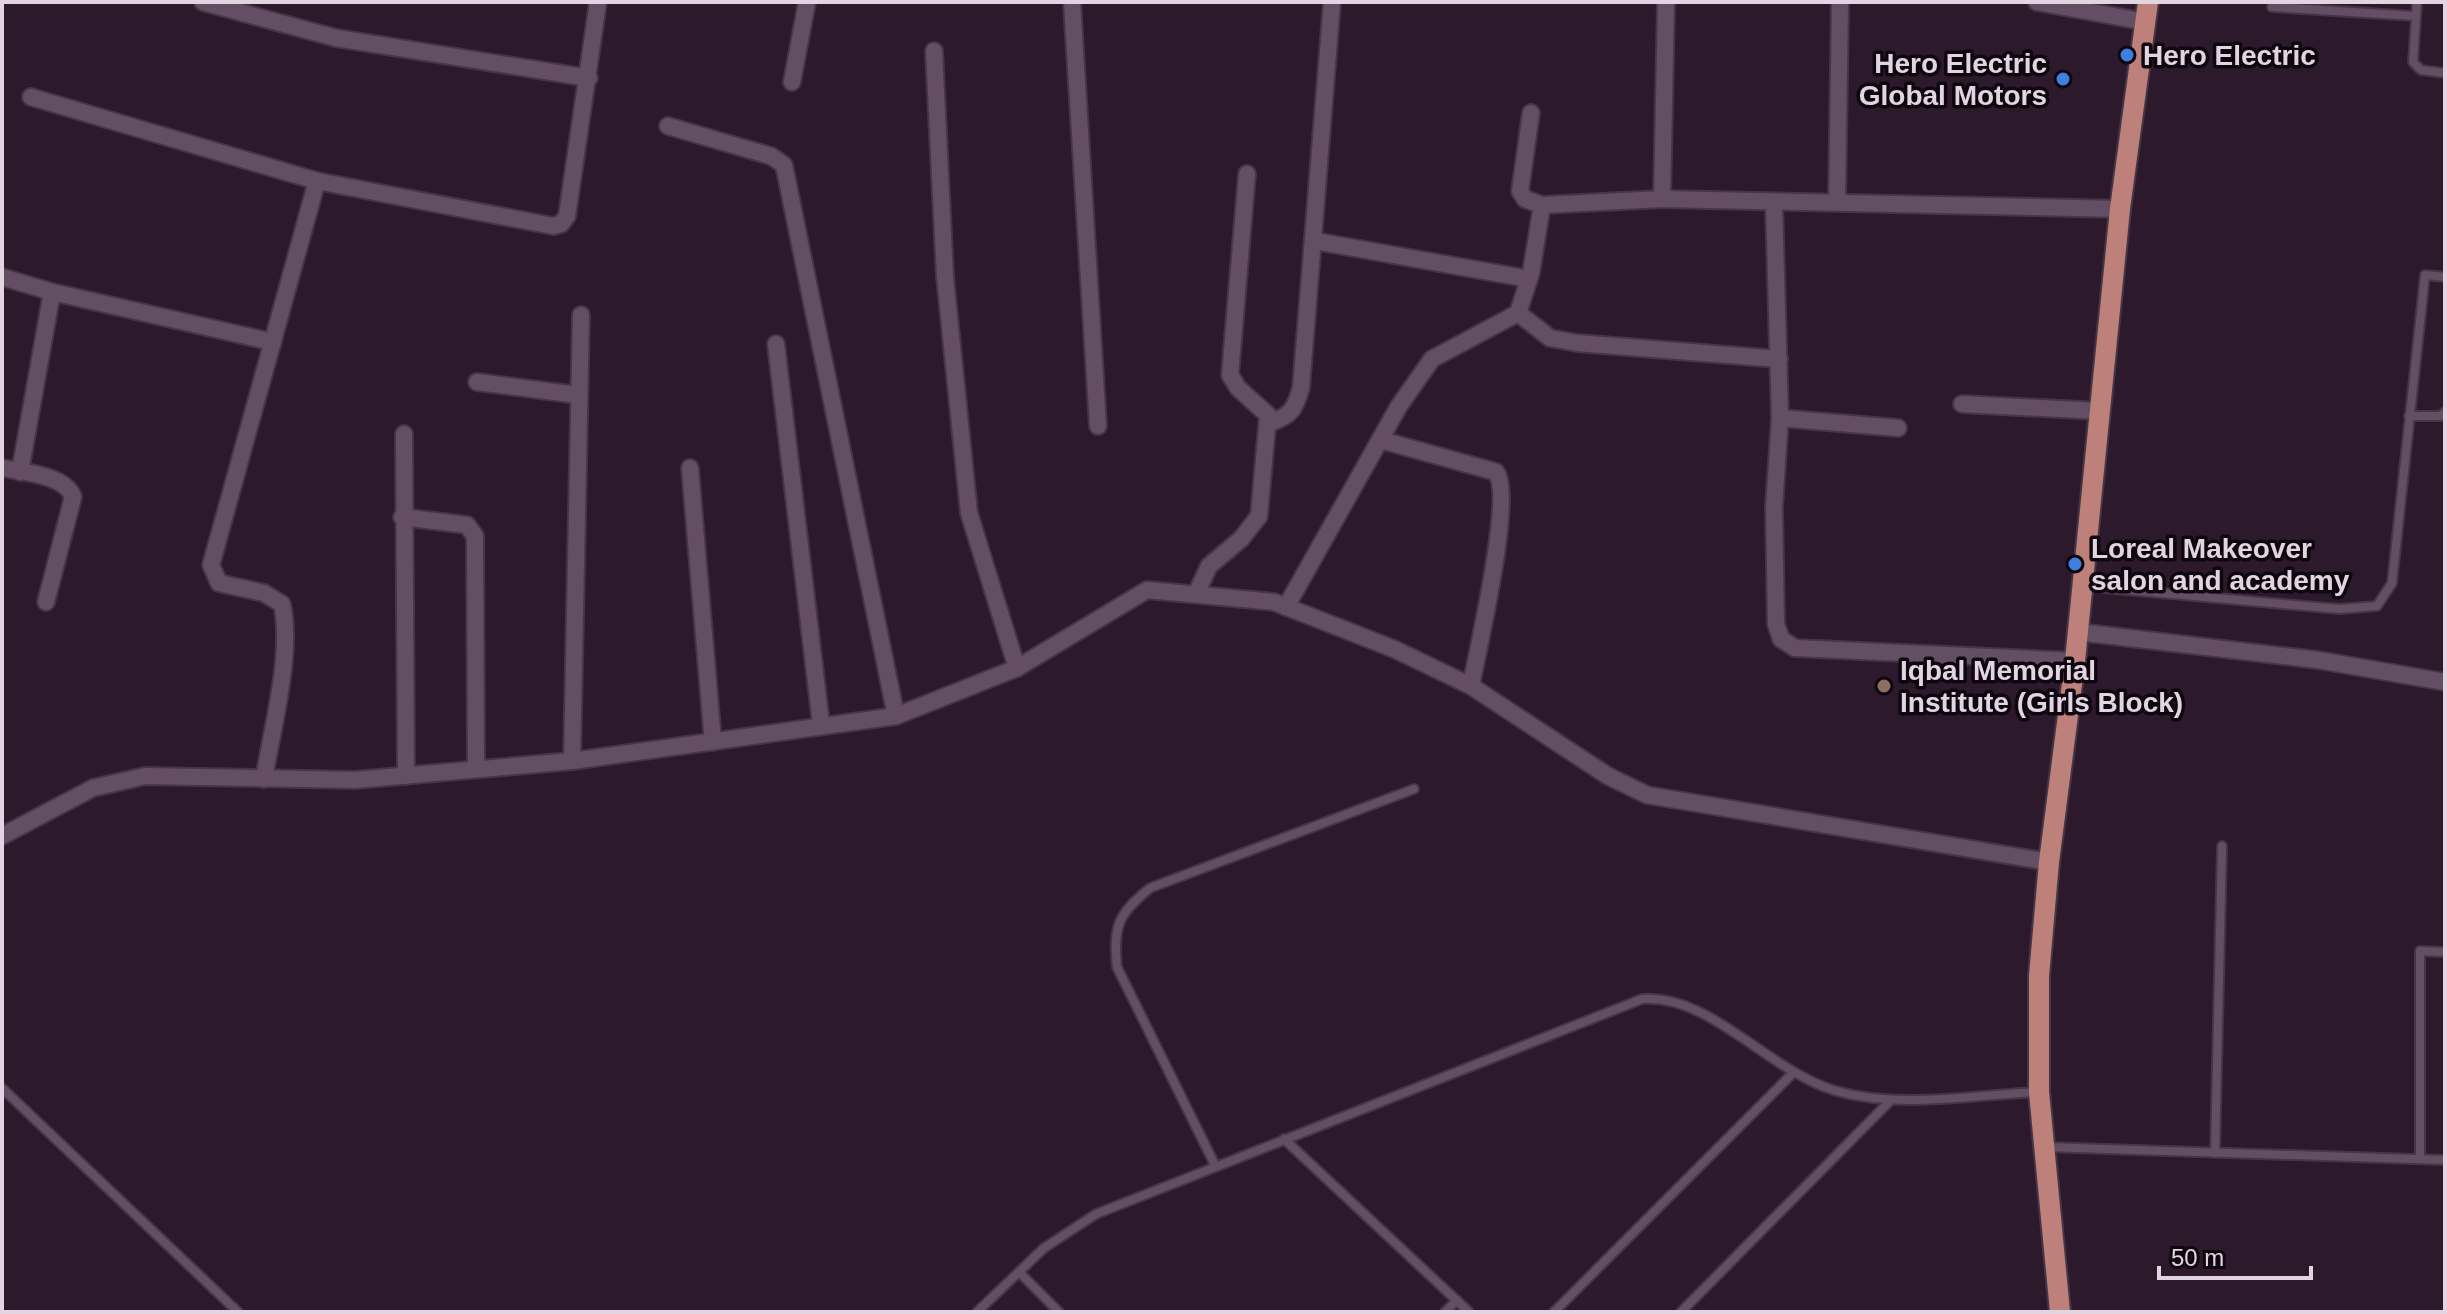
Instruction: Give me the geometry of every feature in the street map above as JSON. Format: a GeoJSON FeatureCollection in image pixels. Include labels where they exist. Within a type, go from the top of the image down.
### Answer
{"type":"FeatureCollection","features":[{"type":"Feature","properties":{"kind":"main road"},"geometry":{"type":"LineString","coordinates":[[2060,1312],[2039,1092],[2039,976],[2049,862],[2075,661],[2120,209],[2147,12]]}},
{"type":"Feature","properties":{"kind":"street"},"geometry":{"type":"LineString","coordinates":[[203,2],[336,38],[589,78]]}},
{"type":"Feature","properties":{"kind":"street"},"geometry":{"type":"LineString","coordinates":[[31,97],[317,181],[553,226],[561,224],[567,216],[598,2]]}},
{"type":"Feature","properties":{"kind":"street"},"geometry":{"type":"LineString","coordinates":[[792,82],[807,2]]}},
{"type":"Feature","properties":{"kind":"street"},"geometry":{"type":"LineString","coordinates":[[1072,2],[1098,426]]}},
{"type":"Feature","properties":{"kind":"street"},"geometry":{"type":"LineString","coordinates":[[1269,423],[1287,418],[1293,411],[1301,388],[1332,2]]}},
{"type":"Feature","properties":{"kind":"street"},"geometry":{"type":"LineString","coordinates":[[1662,199],[1666,2]]}},
{"type":"Feature","properties":{"kind":"street"},"geometry":{"type":"LineString","coordinates":[[1837,201],[1840,2]]}},
{"type":"Feature","properties":{"kind":"street"},"geometry":{"type":"LineString","coordinates":[[2037,2],[2147,12]]}},
{"type":"Feature","properties":{"kind":"street"},"geometry":{"type":"LineString","coordinates":[[934,51],[945,277],[969,513],[1017,668]]}},
{"type":"Feature","properties":{"kind":"street"},"geometry":{"type":"LineString","coordinates":[[1531,113],[1520,191],[1525,199],[1542,205],[1662,199],[1774,204],[1837,201],[2120,209]]}},
{"type":"Feature","properties":{"kind":"street"},"geometry":{"type":"LineString","coordinates":[[668,126],[771,156],[784,165],[896,716]]}},
{"type":"Feature","properties":{"kind":"street"},"geometry":{"type":"LineString","coordinates":[[1197,592],[1209,566],[1241,539],[1259,516],[1268,415],[1238,388],[1230,375],[1247,174]]}},
{"type":"Feature","properties":{"kind":"street"},"geometry":{"type":"LineString","coordinates":[[264,779],[285,628],[282,604],[264,593],[219,583],[211,565],[317,181]]}},
{"type":"Feature","properties":{"kind":"street"},"geometry":{"type":"LineString","coordinates":[[1774,204],[1780,418],[1774,507],[1776,624],[1784,643],[1795,648],[2075,661]]}},
{"type":"Feature","properties":{"kind":"street"},"geometry":{"type":"LineString","coordinates":[[1286,607],[1381,440],[1432,359],[1446,348],[1518,313],[1529,279],[1542,205]]}},
{"type":"Feature","properties":{"kind":"street"},"geometry":{"type":"LineString","coordinates":[[1315,241],[1529,279]]}},
{"type":"Feature","properties":{"kind":"street"},"geometry":{"type":"LineString","coordinates":[[2,277],[52,292],[273,342]]}},
{"type":"Feature","properties":{"kind":"street"},"geometry":{"type":"LineString","coordinates":[[20,472],[52,292]]}},
{"type":"Feature","properties":{"kind":"street"},"geometry":{"type":"LineString","coordinates":[[1518,313],[1550,338],[1577,343],[1779,359]]}},
{"type":"Feature","properties":{"kind":"street"},"geometry":{"type":"LineString","coordinates":[[572,761],[581,315]]}},
{"type":"Feature","properties":{"kind":"street"},"geometry":{"type":"LineString","coordinates":[[776,344],[821,724]]}},
{"type":"Feature","properties":{"kind":"street"},"geometry":{"type":"LineString","coordinates":[[477,382],[578,395]]}},
{"type":"Feature","properties":{"kind":"street"},"geometry":{"type":"LineString","coordinates":[[1962,404],[2099,411]]}},
{"type":"Feature","properties":{"kind":"street"},"geometry":{"type":"LineString","coordinates":[[1780,418],[1898,428]]}},
{"type":"Feature","properties":{"kind":"street"},"geometry":{"type":"LineString","coordinates":[[404,434],[402,517],[406,776]]}},
{"type":"Feature","properties":{"kind":"street"},"geometry":{"type":"LineString","coordinates":[[1381,440],[1496,472],[1501,479],[1502,510],[1471,686]]}},
{"type":"Feature","properties":{"kind":"street"},"geometry":{"type":"LineString","coordinates":[[2,468],[60,482],[73,497],[46,602]]}},
{"type":"Feature","properties":{"kind":"street"},"geometry":{"type":"LineString","coordinates":[[690,468],[713,742]]}},
{"type":"Feature","properties":{"kind":"street"},"geometry":{"type":"LineString","coordinates":[[402,517],[467,525],[475,536],[476,769]]}},
{"type":"Feature","properties":{"kind":"street"},"geometry":{"type":"LineString","coordinates":[[2,836],[93,788],[120,780],[176,774],[355,780],[406,776],[572,761],[896,716],[1017,668],[1147,590],[1197,592],[1286,607],[1394,649],[1471,686],[1608,776],[1647,795],[2049,862]]}},
{"type":"Feature","properties":{"kind":"street"},"geometry":{"type":"LineString","coordinates":[[2078,632],[2318,660],[2445,682]]}},
{"type":"Feature","properties":{"kind":"lane"},"geometry":{"type":"LineString","coordinates":[[2417,2],[2413,62],[2421,70],[2445,73]]}},
{"type":"Feature","properties":{"kind":"lane"},"geometry":{"type":"LineString","coordinates":[[2272,7],[2415,16]]}},
{"type":"Feature","properties":{"kind":"lane"},"geometry":{"type":"LineString","coordinates":[[2082,586],[2339,609],[2377,606],[2392,583],[2425,275],[2445,277]]}},
{"type":"Feature","properties":{"kind":"lane"},"geometry":{"type":"LineString","coordinates":[[2409,416],[2441,416],[2445,412]]}},
{"type":"Feature","properties":{"kind":"lane"},"geometry":{"type":"LineString","coordinates":[[1215,1165],[1117,967],[1114,934],[1127,906],[1150,888],[1414,789]]}},
{"type":"Feature","properties":{"kind":"lane"},"geometry":{"type":"LineString","coordinates":[[2215,1153],[2222,846]]}},
{"type":"Feature","properties":{"kind":"lane"},"geometry":{"type":"LineString","coordinates":[[2420,1158],[2420,951],[2445,952]]}},
{"type":"Feature","properties":{"kind":"lane"},"geometry":{"type":"LineString","coordinates":[[977,1312],[1044,1248],[1096,1214],[1642,999],[1663,998],[1697,1009],[1792,1074],[1837,1091],[1891,1100],[2039,1092]]}},
{"type":"Feature","properties":{"kind":"lane"},"geometry":{"type":"LineString","coordinates":[[1554,1312],[1792,1074]]}},
{"type":"Feature","properties":{"kind":"lane"},"geometry":{"type":"LineString","coordinates":[[3,1089],[238,1312]]}},
{"type":"Feature","properties":{"kind":"lane"},"geometry":{"type":"LineString","coordinates":[[1681,1312],[1891,1100]]}},
{"type":"Feature","properties":{"kind":"lane"},"geometry":{"type":"LineString","coordinates":[[1284,1139],[1469,1312]]}},
{"type":"Feature","properties":{"kind":"lane"},"geometry":{"type":"LineString","coordinates":[[2046,1147],[2445,1160]]}},
{"type":"Feature","properties":{"kind":"lane"},"geometry":{"type":"LineString","coordinates":[[1019,1272],[1059,1312]]}},
{"type":"Feature","properties":{"kind":"lane"},"geometry":{"type":"LineString","coordinates":[[1445,1312],[1457,1300]]}},
{"type":"Feature","properties":{"kind":"place","name":"Hero Electric"},"geometry":{"type":"Point","coordinates":[2127,55]}},
{"type":"Feature","properties":{"kind":"place","name":"Hero Electric Global Motors"},"geometry":{"type":"Point","coordinates":[2063,79]}},
{"type":"Feature","properties":{"kind":"place","name":"Loreal Makeover salon and academy"},"geometry":{"type":"Point","coordinates":[2075,564]}},
{"type":"Feature","properties":{"kind":"place","name":"Iqbal Memorial Institute (Girls Block)"},"geometry":{"type":"Point","coordinates":[1884,686]}}]}
